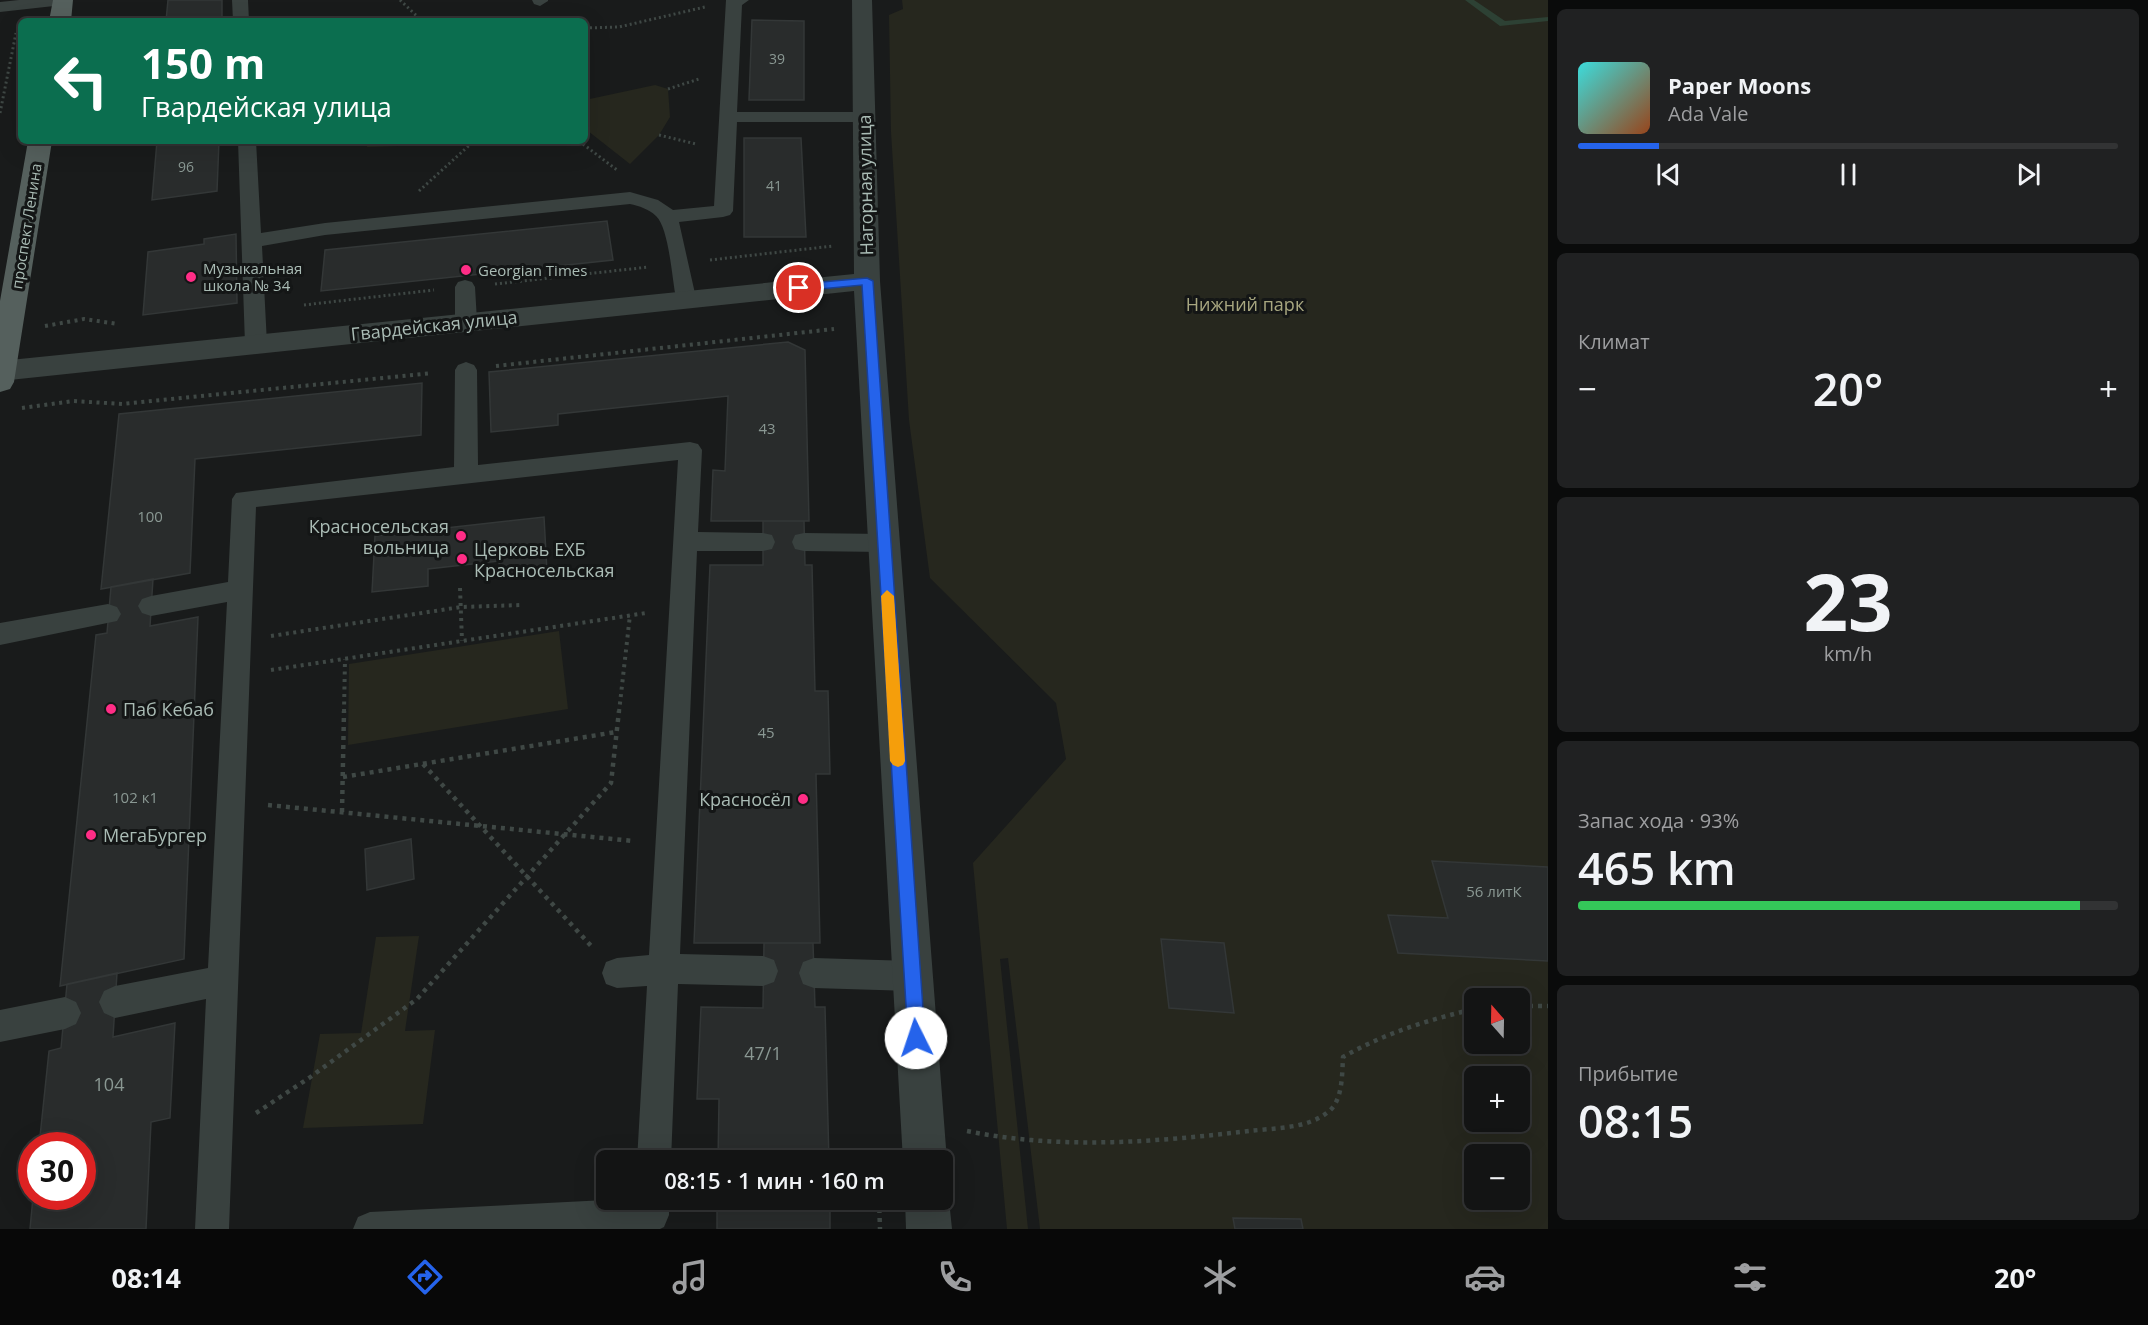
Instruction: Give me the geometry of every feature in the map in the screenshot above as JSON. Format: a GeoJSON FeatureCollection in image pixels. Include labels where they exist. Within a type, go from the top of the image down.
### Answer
{"type":"FeatureCollection","features":[{"type":"Feature","properties":{"kind":"main road"},"geometry":{"type":"LineString","coordinates":[[60,18],[63,0]]}},
{"type":"Feature","properties":{"kind":"main road","name":"проспект Ленина"},"geometry":{"type":"LineString","coordinates":[[1,375],[40,144]]}},
{"type":"Feature","properties":{"kind":"street","name":"Нагорная улица"},"geometry":{"type":"LineString","coordinates":[[862,0],[867,281],[924,1150]]}},
{"type":"Feature","properties":{"kind":"street","name":"Гвардейская улица"},"geometry":{"type":"LineString","coordinates":[[1,375],[466,321],[867,281]]}},
{"type":"Feature","properties":{"kind":"street"},"geometry":{"type":"LineString","coordinates":[[927,1210],[928,1229]]}},
{"type":"Feature","properties":{"kind":"lane"},"geometry":{"type":"LineString","coordinates":[[0,7],[63,0]]}},
{"type":"Feature","properties":{"kind":"lane"},"geometry":{"type":"LineString","coordinates":[[240,0],[241,18]]}},
{"type":"Feature","properties":{"kind":"lane"},"geometry":{"type":"LineString","coordinates":[[667,217],[723,212],[734,0],[741,0]]}},
{"type":"Feature","properties":{"kind":"lane"},"geometry":{"type":"LineString","coordinates":[[728,117],[864,117]]}},
{"type":"Feature","properties":{"kind":"lane"},"geometry":{"type":"LineString","coordinates":[[247,144],[256,344]]}},
{"type":"Feature","properties":{"kind":"lane"},"geometry":{"type":"LineString","coordinates":[[252,241],[325,230],[630,198],[655,206],[667,217],[686,298]]}},
{"type":"Feature","properties":{"kind":"lane"},"geometry":{"type":"LineString","coordinates":[[465,287],[466,321]]}},
{"type":"Feature","properties":{"kind":"lane"},"geometry":{"type":"LineString","coordinates":[[466,370],[466,475]]}},
{"type":"Feature","properties":{"kind":"lane"},"geometry":{"type":"LineString","coordinates":[[212,1229],[244,499],[690,450],[655,1150]]}},
{"type":"Feature","properties":{"kind":"lane"},"geometry":{"type":"LineString","coordinates":[[686,541],[763,542]]}},
{"type":"Feature","properties":{"kind":"lane"},"geometry":{"type":"LineString","coordinates":[[804,542],[884,543]]}},
{"type":"Feature","properties":{"kind":"lane"},"geometry":{"type":"LineString","coordinates":[[151,606],[240,590]]}},
{"type":"Feature","properties":{"kind":"lane"},"geometry":{"type":"LineString","coordinates":[[0,634],[108,614]]}},
{"type":"Feature","properties":{"kind":"lane"},"geometry":{"type":"LineString","coordinates":[[617,973],[664,969],[763,971]]}},
{"type":"Feature","properties":{"kind":"lane"},"geometry":{"type":"LineString","coordinates":[[814,973],[911,976]]}},
{"type":"Feature","properties":{"kind":"lane"},"geometry":{"type":"LineString","coordinates":[[115,1002],[223,980]]}},
{"type":"Feature","properties":{"kind":"lane"},"geometry":{"type":"LineString","coordinates":[[0,1026],[65,1013]]}},
{"type":"Feature","properties":{"kind":"lane"},"geometry":{"type":"LineString","coordinates":[[370,1229],[652,1215],[652,1210]]}},
{"type":"Feature","properties":{"kind":"path"},"geometry":{"type":"LineString","coordinates":[[400,0],[419,18]]}},
{"type":"Feature","properties":{"kind":"path"},"geometry":{"type":"LineString","coordinates":[[588,28],[619,27],[734,0]]}},
{"type":"Feature","properties":{"kind":"path"},"geometry":{"type":"LineString","coordinates":[[19,18],[22,5]]}},
{"type":"Feature","properties":{"kind":"path"},"geometry":{"type":"LineString","coordinates":[[0,113],[18,25]]}},
{"type":"Feature","properties":{"kind":"path"},"geometry":{"type":"LineString","coordinates":[[413,196],[471,144]]}},
{"type":"Feature","properties":{"kind":"path"},"geometry":{"type":"LineString","coordinates":[[583,144],[617,170]]}},
{"type":"Feature","properties":{"kind":"path"},"geometry":{"type":"LineString","coordinates":[[21,408],[74,401]]}},
{"type":"Feature","properties":{"kind":"path"},"geometry":{"type":"LineString","coordinates":[[460,588],[462,641]]}},
{"type":"Feature","properties":{"kind":"path"},"geometry":{"type":"LineString","coordinates":[[238,642],[461,606],[522,605]]}},
{"type":"Feature","properties":{"kind":"path"},"geometry":{"type":"LineString","coordinates":[[266,671],[654,612]]}},
{"type":"Feature","properties":{"kind":"path"},"geometry":{"type":"LineString","coordinates":[[254,1114],[309,1078],[417,999],[611,783],[630,615]]}},
{"type":"Feature","properties":{"kind":"path"},"geometry":{"type":"LineString","coordinates":[[342,812],[345,659]]}},
{"type":"Feature","properties":{"kind":"path"},"geometry":{"type":"LineString","coordinates":[[343,777],[616,732]]}},
{"type":"Feature","properties":{"kind":"path"},"geometry":{"type":"LineString","coordinates":[[423,764],[617,973]]}},
{"type":"Feature","properties":{"kind":"path"},"geometry":{"type":"LineString","coordinates":[[268,805],[626,841]]}},
{"type":"Feature","properties":{"kind":"path"},"geometry":{"type":"LineString","coordinates":[[1530,1006],[1548,1006]]}},
{"type":"Feature","properties":{"kind":"path"},"geometry":{"type":"LineString","coordinates":[[922,1121],[987,1135],[1087,1143],[1173,1140],[1299,1125],[1329,1112],[1342,1087],[1343,1057],[1371,1040],[1411,1024],[1464,1011]]}},
{"type":"Feature","properties":{"kind":"path"},"geometry":{"type":"LineString","coordinates":[[879,1210],[880,1229]]}},
{"type":"Feature","properties":{"kind":"green space","name":"Нижний парк"},"geometry":{"type":"Polygon","coordinates":[[[902,0],[1548,0],[1548,1229],[1040,1229],[1008,958],[1000,959],[1028,1229],[1007,1229],[973,863],[1066,759],[1056,703],[930,578],[909,420],[891,132],[889,15],[903,9],[902,0]]]}},
{"type":"Feature","properties":{"kind":"green space"},"geometry":{"type":"Polygon","coordinates":[[[655,85],[668,89],[670,117],[659,135],[630,164],[588,131],[588,99],[655,85]]]}},
{"type":"Feature","properties":{"kind":"green space"},"geometry":{"type":"Polygon","coordinates":[[[368,144],[431,144],[431,145],[367,147],[368,144]]]}},
{"type":"Feature","properties":{"kind":"green space"},"geometry":{"type":"Polygon","coordinates":[[[559,631],[568,709],[348,745],[349,664],[559,631]]]}},
{"type":"Feature","properties":{"kind":"green space"},"geometry":{"type":"Polygon","coordinates":[[[419,936],[405,1031],[435,1030],[423,1124],[303,1128],[320,1034],[361,1033],[376,937],[419,936]]]}},
{"type":"Feature","properties":{"kind":"building"},"geometry":{"type":"Polygon","coordinates":[[[168,0],[222,0],[222,18],[166,18],[168,0]]]}},
{"type":"Feature","properties":{"kind":"building"},"geometry":{"type":"Polygon","coordinates":[[[752,20],[804,21],[804,100],[749,100],[752,20]]]}},
{"type":"Feature","properties":{"kind":"building"},"geometry":{"type":"Polygon","coordinates":[[[744,138],[801,138],[806,237],[744,237],[744,138]]]}},
{"type":"Feature","properties":{"kind":"building"},"geometry":{"type":"Polygon","coordinates":[[[157,144],[219,144],[217,191],[152,200],[157,144]]]}},
{"type":"Feature","properties":{"kind":"building"},"geometry":{"type":"Polygon","coordinates":[[[607,221],[613,260],[321,291],[325,250],[607,221]]]}},
{"type":"Feature","properties":{"kind":"building","name":"Музыкальная школа № 34"},"geometry":{"type":"Polygon","coordinates":[[[236,234],[237,303],[143,315],[148,252],[204,244],[204,239],[236,234]]]}},
{"type":"Feature","properties":{"kind":"building"},"geometry":{"type":"Polygon","coordinates":[[[788,342],[805,350],[809,521],[711,521],[713,470],[725,471],[728,396],[558,414],[558,425],[491,432],[489,372],[788,342]]]}},
{"type":"Feature","properties":{"kind":"building"},"geometry":{"type":"Polygon","coordinates":[[[422,383],[421,435],[195,459],[190,573],[101,589],[119,414],[422,383]]]}},
{"type":"Feature","properties":{"kind":"building"},"geometry":{"type":"Polygon","coordinates":[[[544,517],[547,572],[500,577],[499,561],[428,569],[428,586],[372,592],[375,536],[544,517]]]}},
{"type":"Feature","properties":{"kind":"building"},"geometry":{"type":"Polygon","coordinates":[[[763,521],[804,521],[805,565],[812,565],[815,691],[828,691],[830,774],[816,774],[820,943],[694,943],[710,565],[763,565],[763,521]]]}},
{"type":"Feature","properties":{"kind":"building"},"geometry":{"type":"Polygon","coordinates":[[[153,579],[150,626],[198,617],[184,959],[60,986],[96,635],[107,633],[111,587],[153,579]]]}},
{"type":"Feature","properties":{"kind":"building"},"geometry":{"type":"Polygon","coordinates":[[[411,839],[414,879],[367,890],[365,849],[411,839]]]}},
{"type":"Feature","properties":{"kind":"building"},"geometry":{"type":"Polygon","coordinates":[[[1432,861],[1548,867],[1548,961],[1398,953],[1388,915],[1448,918],[1432,861]]]}},
{"type":"Feature","properties":{"kind":"building"},"geometry":{"type":"Polygon","coordinates":[[[1161,939],[1224,943],[1234,1013],[1169,1008],[1161,939]]]}},
{"type":"Feature","properties":{"kind":"building"},"geometry":{"type":"Polygon","coordinates":[[[764,943],[813,943],[815,1007],[825,1007],[829,1150],[718,1150],[719,1099],[697,1099],[701,1007],[763,1008],[764,943]]]}},
{"type":"Feature","properties":{"kind":"building"},"geometry":{"type":"Polygon","coordinates":[[[117,973],[113,1037],[175,1023],[170,1118],[151,1122],[146,1229],[30,1229],[32,1210],[96,1210],[96,1132],[40,1132],[49,1051],[61,1048],[67,984],[117,973]]]}},
{"type":"Feature","properties":{"kind":"building"},"geometry":{"type":"Polygon","coordinates":[[[717,1210],[830,1210],[830,1229],[717,1229],[717,1210]]]}},
{"type":"Feature","properties":{"kind":"building"},"geometry":{"type":"Polygon","coordinates":[[[1233,1218],[1301,1219],[1303,1229],[1235,1229],[1233,1218]]]}},
{"type":"Feature","properties":{"kind":"waterway"},"geometry":{"type":"LineString","coordinates":[[1469,0],[1503,24],[1548,19]]}},
{"type":"Feature","properties":{"kind":"slow traffic"},"geometry":{"type":"LineString","coordinates":[[887,596],[898,761]]}},
{"type":"Feature","properties":{"kind":"place","name":"Georgian Times"},"geometry":{"type":"Point","coordinates":[466,270]}},
{"type":"Feature","properties":{"kind":"place","name":"Музыкальная школа № 34"},"geometry":{"type":"Point","coordinates":[191,277]}},
{"type":"Feature","properties":{"kind":"place","name":"Красносельская вольница"},"geometry":{"type":"Point","coordinates":[461,536]}},
{"type":"Feature","properties":{"kind":"place","name":"Церковь ЕХБ Красносельская"},"geometry":{"type":"Point","coordinates":[462,559]}},
{"type":"Feature","properties":{"kind":"place","name":"Паб Кебаб"},"geometry":{"type":"Point","coordinates":[111,709]}},
{"type":"Feature","properties":{"kind":"place","name":"Красносёл"},"geometry":{"type":"Point","coordinates":[803,799]}},
{"type":"Feature","properties":{"kind":"place","name":"МегаБургер"},"geometry":{"type":"Point","coordinates":[91,835]}},
{"type":"Feature","properties":{"kind":"route"},"geometry":{"type":"LineString","coordinates":[[799,288],[867,281],[916,1038]]}}]}
